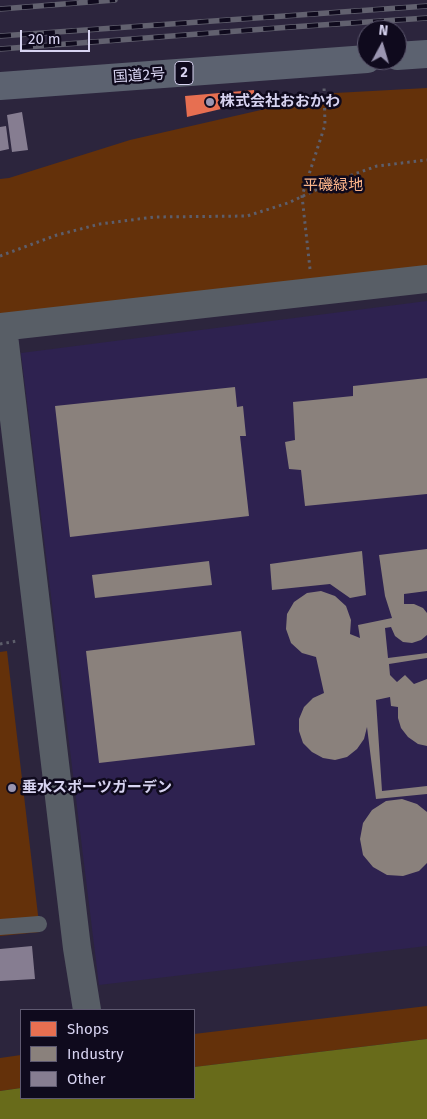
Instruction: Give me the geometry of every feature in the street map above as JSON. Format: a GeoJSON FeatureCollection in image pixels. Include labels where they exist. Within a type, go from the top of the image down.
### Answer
{"type":"FeatureCollection","features":[{"type":"Feature","properties":{"kind":"highway"},"geometry":{"type":"LineString","coordinates":[[407,55],[427,54]]}},
{"type":"Feature","properties":{"kind":"highway","name":"国道2号"},"geometry":{"type":"LineString","coordinates":[[0,86],[357,60]]}},
{"type":"Feature","properties":{"kind":"street"},"geometry":{"type":"LineString","coordinates":[[87,1009],[76,939],[1,327],[427,279]]}},
{"type":"Feature","properties":{"kind":"street"},"geometry":{"type":"LineString","coordinates":[[0,927],[40,924]]}},
{"type":"Feature","properties":{"kind":"path"},"geometry":{"type":"LineString","coordinates":[[313,292],[302,196],[325,126],[323,62]]}},
{"type":"Feature","properties":{"kind":"path"},"geometry":{"type":"LineString","coordinates":[[0,256],[58,235],[100,224],[154,217],[247,216],[288,203],[335,181],[377,166],[427,160]]}},
{"type":"Feature","properties":{"kind":"shaded area"},"geometry":{"type":"Polygon","coordinates":[[[427,301],[427,946],[99,985],[21,353],[427,301]]]}},
{"type":"Feature","properties":{"kind":"shaded area"},"geometry":{"type":"Polygon","coordinates":[[[427,1039],[427,1119],[0,1119],[0,1091],[20,1088],[20,1099],[195,1099],[195,1067],[427,1039]]]}},
{"type":"Feature","properties":{"kind":"green space","name":"平磯緑地"},"geometry":{"type":"Polygon","coordinates":[[[427,88],[427,266],[0,316],[0,179],[9,178],[130,140],[335,93],[427,88]]]}},
{"type":"Feature","properties":{"kind":"green space","name":"垂水スポーツガーデン"},"geometry":{"type":"Polygon","coordinates":[[[7,651],[40,932],[0,936],[0,652],[7,651]]]}},
{"type":"Feature","properties":{"kind":"green space"},"geometry":{"type":"Polygon","coordinates":[[[427,1006],[427,1039],[195,1067],[195,1034],[427,1006]]]}},
{"type":"Feature","properties":{"kind":"green space"},"geometry":{"type":"Polygon","coordinates":[[[20,1055],[20,1088],[0,1091],[0,1058],[20,1055]]]}},
{"type":"Feature","properties":{"kind":"building: Shops"},"geometry":{"type":"Polygon","coordinates":[[[254,90],[255,101],[187,117],[185,96],[254,90]]]}},
{"type":"Feature","properties":{"kind":"building: Industry"},"geometry":{"type":"Polygon","coordinates":[[[427,378],[427,494],[305,506],[301,470],[289,469],[285,442],[295,440],[293,402],[353,396],[353,386],[427,378]]]}},
{"type":"Feature","properties":{"kind":"building: Industry"},"geometry":{"type":"Polygon","coordinates":[[[235,387],[237,407],[243,406],[246,436],[240,436],[249,516],[70,537],[55,406],[235,387]]]}},
{"type":"Feature","properties":{"kind":"building: Industry"},"geometry":{"type":"Polygon","coordinates":[[[427,549],[427,591],[404,594],[404,604],[414,604],[423,608],[427,613],[427,635],[421,640],[412,643],[403,642],[395,636],[391,627],[385,628],[388,658],[427,653],[427,658],[389,664],[390,675],[397,682],[405,675],[414,684],[427,679],[427,746],[418,744],[408,737],[401,728],[398,718],[398,707],[391,706],[390,697],[376,700],[382,791],[427,786],[427,794],[376,799],[367,727],[364,739],[357,749],[347,757],[335,760],[323,758],[312,752],[303,743],[299,731],[299,719],[304,707],[313,698],[324,693],[316,657],[302,653],[291,643],[286,629],[287,614],[294,602],[307,593],[321,591],[335,596],[346,606],[351,620],[350,634],[360,638],[358,625],[392,618],[385,596],[379,555],[427,549]]]}},
{"type":"Feature","properties":{"kind":"building: Industry"},"geometry":{"type":"Polygon","coordinates":[[[362,551],[366,595],[350,598],[330,584],[272,590],[270,564],[362,551]]]}},
{"type":"Feature","properties":{"kind":"building: Industry"},"geometry":{"type":"Polygon","coordinates":[[[209,561],[212,585],[95,598],[92,575],[209,561]]]}},
{"type":"Feature","properties":{"kind":"building: Industry"},"geometry":{"type":"Polygon","coordinates":[[[241,631],[255,745],[99,763],[86,651],[241,631]]]}},
{"type":"Feature","properties":{"kind":"building: Industry"},"geometry":{"type":"Polygon","coordinates":[[[402,799],[417,804],[427,812],[427,863],[419,871],[403,876],[387,875],[373,867],[363,855],[360,839],[363,823],[372,810],[386,801],[402,799]]]}},
{"type":"Feature","properties":{"kind":"building: Other"},"geometry":{"type":"Polygon","coordinates":[[[22,112],[28,150],[12,152],[7,115],[22,112]]]}},
{"type":"Feature","properties":{"kind":"building: Other"},"geometry":{"type":"Polygon","coordinates":[[[6,126],[9,149],[0,151],[0,127],[6,126]]]}},
{"type":"Feature","properties":{"kind":"building: Other"},"geometry":{"type":"Polygon","coordinates":[[[32,946],[35,979],[0,981],[0,949],[32,946]]]}},
{"type":"Feature","properties":{"kind":"railway"},"geometry":{"type":"LineString","coordinates":[[0,9],[115,0]]}},
{"type":"Feature","properties":{"kind":"railway"},"geometry":{"type":"LineString","coordinates":[[0,36],[427,6]]}},
{"type":"Feature","properties":{"kind":"railway"},"geometry":{"type":"LineString","coordinates":[[0,49],[427,18]]}},
{"type":"Feature","properties":{"kind":"place","name":"株式会社おおかわ"},"geometry":{"type":"Point","coordinates":[210,102]}},
{"type":"Feature","properties":{"kind":"place","name":"垂水スポーツガーデン"},"geometry":{"type":"Point","coordinates":[12,788]}}]}
